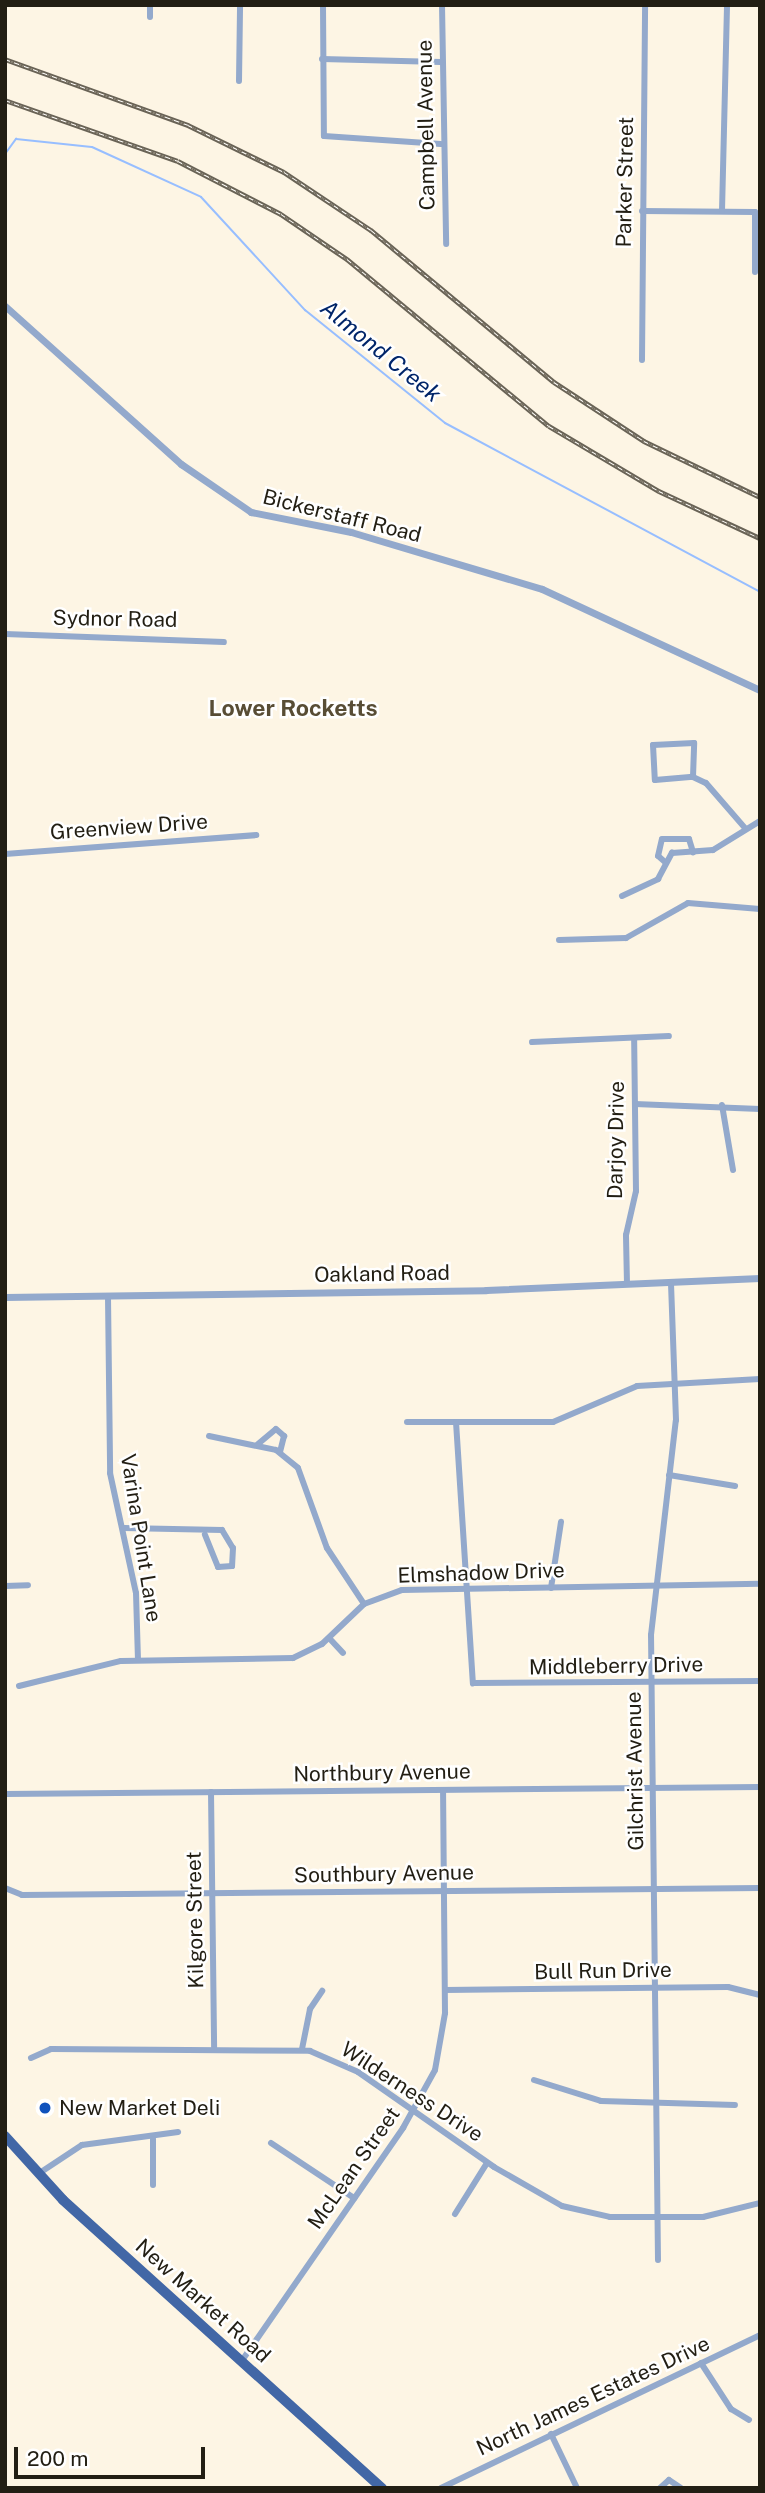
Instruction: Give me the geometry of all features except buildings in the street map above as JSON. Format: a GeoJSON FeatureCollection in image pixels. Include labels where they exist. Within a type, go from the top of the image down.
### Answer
{"type":"FeatureCollection","features":[{"type":"Feature","properties":{"kind":"main road","name":"New Market Road"},"geometry":{"type":"LineString","coordinates":[[5,2136],[38,2174],[382,2488]]}},
{"type":"Feature","properties":{"kind":"street"},"geometry":{"type":"LineString","coordinates":[[150,5],[150,17]]}},
{"type":"Feature","properties":{"kind":"street"},"geometry":{"type":"LineString","coordinates":[[239,81],[240,5]]}},
{"type":"Feature","properties":{"kind":"street"},"geometry":{"type":"LineString","coordinates":[[323,5],[324,136],[441,144]]}},
{"type":"Feature","properties":{"kind":"street","name":"Campbell Avenue"},"geometry":{"type":"LineString","coordinates":[[442,5],[441,144],[446,244]]}},
{"type":"Feature","properties":{"kind":"street","name":"Parker Street"},"geometry":{"type":"LineString","coordinates":[[642,360],[645,5]]}},
{"type":"Feature","properties":{"kind":"street"},"geometry":{"type":"LineString","coordinates":[[722,211],[727,5]]}},
{"type":"Feature","properties":{"kind":"street"},"geometry":{"type":"LineString","coordinates":[[322,59],[441,62]]}},
{"type":"Feature","properties":{"kind":"street"},"geometry":{"type":"LineString","coordinates":[[642,211],[755,212],[755,272]]}},
{"type":"Feature","properties":{"kind":"street","name":"Bickerstaff Road"},"geometry":{"type":"LineString","coordinates":[[5,306],[181,464],[251,512],[341,530],[542,589],[760,690]]}},
{"type":"Feature","properties":{"kind":"street","name":"Sydnor Road"},"geometry":{"type":"LineString","coordinates":[[5,634],[224,642]]}},
{"type":"Feature","properties":{"kind":"street"},"geometry":{"type":"LineString","coordinates":[[692,777],[694,743],[653,745],[654,780],[692,777],[720,795],[746,828]]}},
{"type":"Feature","properties":{"kind":"street"},"geometry":{"type":"LineString","coordinates":[[622,896],[658,879],[672,853],[719,847],[760,821]]}},
{"type":"Feature","properties":{"kind":"street","name":"Greenview Drive"},"geometry":{"type":"LineString","coordinates":[[5,854],[256,835]]}},
{"type":"Feature","properties":{"kind":"street"},"geometry":{"type":"LineString","coordinates":[[665,862],[658,856],[662,839],[689,839],[692,852]]}},
{"type":"Feature","properties":{"kind":"street"},"geometry":{"type":"LineString","coordinates":[[559,940],[626,938],[688,903],[760,909]]}},
{"type":"Feature","properties":{"kind":"street"},"geometry":{"type":"LineString","coordinates":[[532,1042],[668,1036]]}},
{"type":"Feature","properties":{"kind":"street","name":"Darjoy Drive"},"geometry":{"type":"LineString","coordinates":[[628,1284],[635,1104],[634,1038]]}},
{"type":"Feature","properties":{"kind":"street"},"geometry":{"type":"LineString","coordinates":[[635,1104],[722,1105],[760,1109]]}},
{"type":"Feature","properties":{"kind":"street"},"geometry":{"type":"LineString","coordinates":[[722,1105],[733,1170]]}},
{"type":"Feature","properties":{"kind":"street","name":"Oakland Road"},"geometry":{"type":"LineString","coordinates":[[5,1297],[671,1284],[760,1278]]}},
{"type":"Feature","properties":{"kind":"street","name":"Gilchrist Avenue"},"geometry":{"type":"LineString","coordinates":[[658,2260],[653,1889],[653,1586],[669,1475],[676,1384],[671,1284]]}},
{"type":"Feature","properties":{"kind":"street","name":"Varina Point Lane"},"geometry":{"type":"LineString","coordinates":[[108,1297],[109,1454],[136,1593],[138,1660]]}},
{"type":"Feature","properties":{"kind":"street"},"geometry":{"type":"LineString","coordinates":[[407,1422],[561,1421],[622,1390],[760,1379]]}},
{"type":"Feature","properties":{"kind":"street"},"geometry":{"type":"LineString","coordinates":[[456,1422],[464,1590]]}},
{"type":"Feature","properties":{"kind":"street"},"geometry":{"type":"LineString","coordinates":[[258,1444],[271,1429],[283,1432],[280,1452]]}},
{"type":"Feature","properties":{"kind":"street"},"geometry":{"type":"LineString","coordinates":[[209,1436],[258,1444],[280,1452],[309,1483],[317,1527],[364,1604]]}},
{"type":"Feature","properties":{"kind":"street"},"geometry":{"type":"LineString","coordinates":[[669,1475],[735,1486]]}},
{"type":"Feature","properties":{"kind":"street"},"geometry":{"type":"LineString","coordinates":[[551,1588],[561,1522]]}},
{"type":"Feature","properties":{"kind":"street"},"geometry":{"type":"LineString","coordinates":[[124,1528],[163,1524],[205,1534],[225,1531],[232,1566],[218,1567],[205,1534]]}},
{"type":"Feature","properties":{"kind":"street","name":"Elmshadow Drive"},"geometry":{"type":"LineString","coordinates":[[19,1686],[138,1660],[275,1661],[310,1652],[330,1639],[364,1604],[402,1590],[760,1584]]}},
{"type":"Feature","properties":{"kind":"street"},"geometry":{"type":"LineString","coordinates":[[5,1586],[28,1585]]}},
{"type":"Feature","properties":{"kind":"street","name":"Middleberry Drive"},"geometry":{"type":"LineString","coordinates":[[464,1590],[473,1683],[760,1681]]}},
{"type":"Feature","properties":{"kind":"street"},"geometry":{"type":"LineString","coordinates":[[330,1639],[343,1653]]}},
{"type":"Feature","properties":{"kind":"street","name":"Northbury Avenue"},"geometry":{"type":"LineString","coordinates":[[5,1794],[760,1787]]}},
{"type":"Feature","properties":{"kind":"street","name":"McLean Street"},"geometry":{"type":"LineString","coordinates":[[241,2362],[414,2111],[439,2057],[445,1990],[443,1790]]}},
{"type":"Feature","properties":{"kind":"street","name":"Kilgore Street"},"geometry":{"type":"LineString","coordinates":[[211,1792],[214,2047]]}},
{"type":"Feature","properties":{"kind":"street","name":"Southbury Avenue"},"geometry":{"type":"LineString","coordinates":[[7,1890],[213,1894],[760,1888]]}},
{"type":"Feature","properties":{"kind":"street","name":"Bull Run Drive"},"geometry":{"type":"LineString","coordinates":[[445,1990],[728,1987],[760,1995]]}},
{"type":"Feature","properties":{"kind":"street"},"geometry":{"type":"LineString","coordinates":[[302,2049],[310,2009],[321,1991]]}},
{"type":"Feature","properties":{"kind":"street","name":"Wilderness Drive"},"geometry":{"type":"LineString","coordinates":[[31,2058],[51,2049],[302,2049],[349,2066],[487,2163],[562,2206],[610,2217],[657,2218],[718,2216],[760,2203]]}},
{"type":"Feature","properties":{"kind":"street"},"geometry":{"type":"LineString","coordinates":[[534,2080],[576,2097],[735,2105]]}},
{"type":"Feature","properties":{"kind":"street"},"geometry":{"type":"LineString","coordinates":[[38,2174],[82,2145],[153,2139],[178,2132]]}},
{"type":"Feature","properties":{"kind":"street"},"geometry":{"type":"LineString","coordinates":[[153,2139],[153,2185]]}},
{"type":"Feature","properties":{"kind":"street"},"geometry":{"type":"LineString","coordinates":[[271,2143],[354,2198]]}},
{"type":"Feature","properties":{"kind":"street"},"geometry":{"type":"LineString","coordinates":[[455,2214],[487,2163]]}},
{"type":"Feature","properties":{"kind":"street","name":"North James Estates Drive"},"geometry":{"type":"LineString","coordinates":[[441,2488],[760,2335]]}},
{"type":"Feature","properties":{"kind":"street"},"geometry":{"type":"LineString","coordinates":[[701,2363],[731,2409],[749,2420]]}},
{"type":"Feature","properties":{"kind":"street"},"geometry":{"type":"LineString","coordinates":[[551,2434],[576,2488]]}},
{"type":"Feature","properties":{"kind":"street"},"geometry":{"type":"LineString","coordinates":[[660,2488],[669,2480],[681,2488]]}},
{"type":"Feature","properties":{"kind":"waterway","name":"Almond Creek"},"geometry":{"type":"LineString","coordinates":[[5,154],[16,139],[92,147],[201,197],[305,310],[445,423],[760,592]]}},
{"type":"Feature","properties":{"kind":"railway"},"geometry":{"type":"LineString","coordinates":[[5,59],[188,125],[284,172],[371,230],[554,382],[644,441],[760,497]]}},
{"type":"Feature","properties":{"kind":"railway"},"geometry":{"type":"LineString","coordinates":[[5,100],[178,161],[281,214],[347,259],[549,426],[659,491],[760,538]]}},
{"type":"Feature","properties":{"kind":"place","name":"New Market Deli"},"geometry":{"type":"Point","coordinates":[45,2108]}},
{"type":"Feature","properties":{"kind":"district","name":"Lower Rocketts"},"geometry":{"type":"Point","coordinates":[293,708]}}]}
